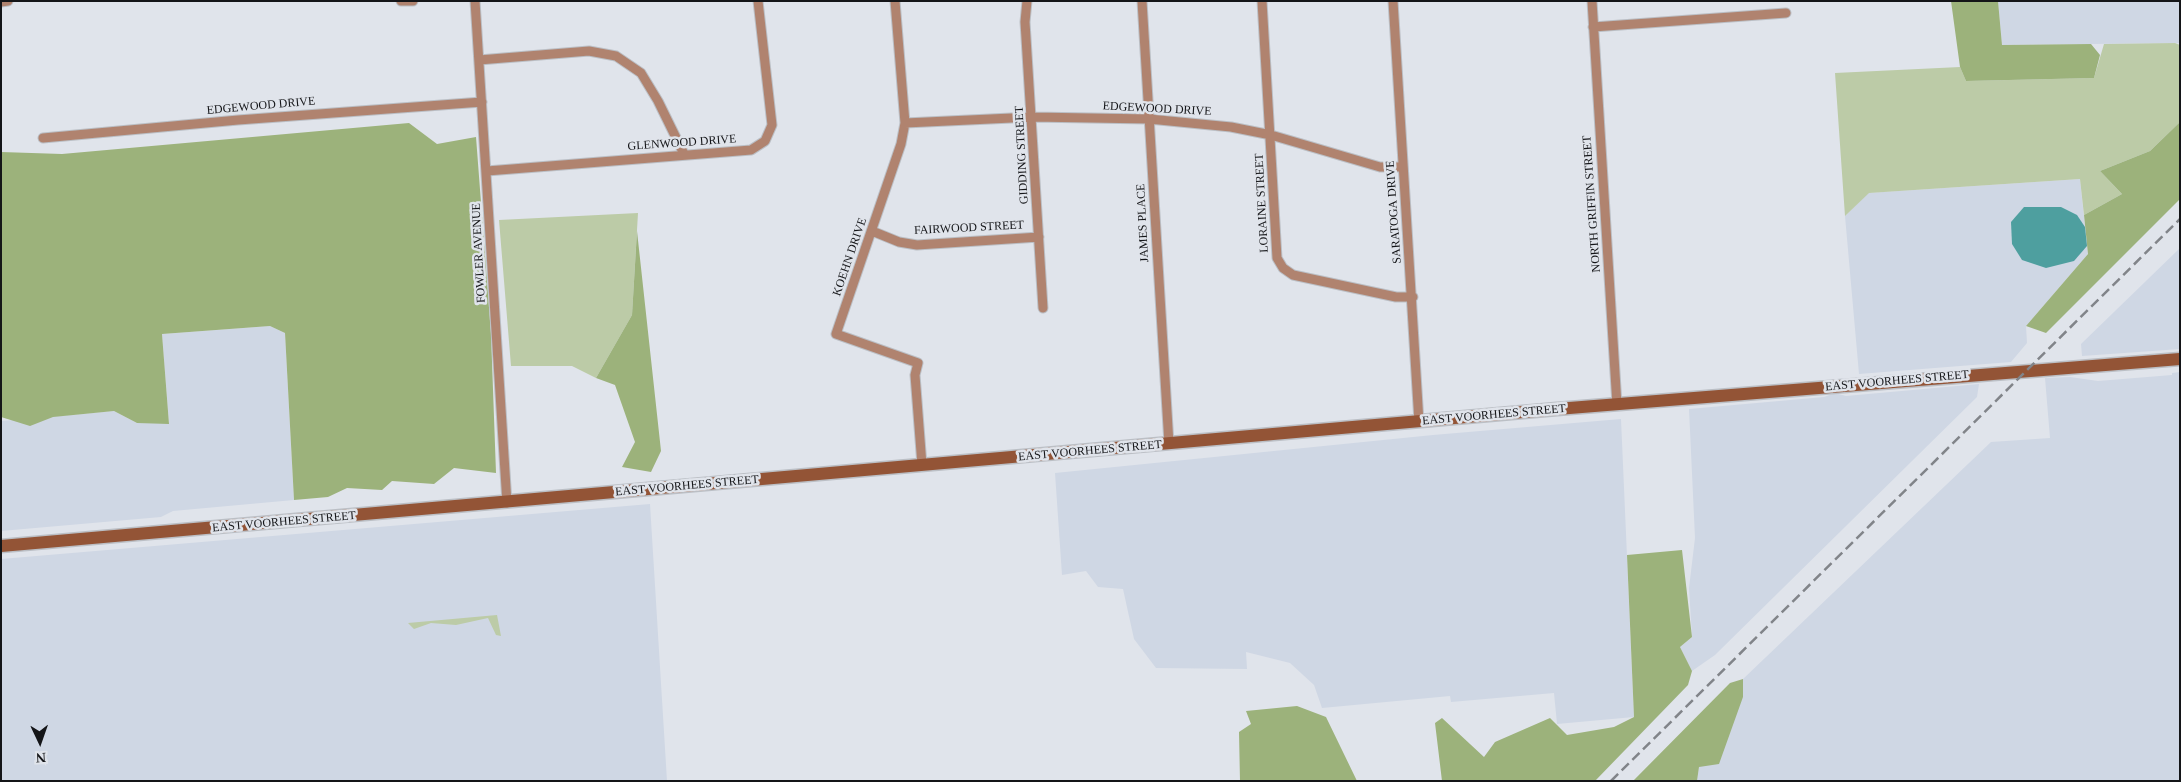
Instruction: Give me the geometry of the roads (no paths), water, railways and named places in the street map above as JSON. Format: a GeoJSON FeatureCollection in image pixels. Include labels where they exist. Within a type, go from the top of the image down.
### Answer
{"type":"FeatureCollection","features":[{"type":"Feature","properties":{"kind":"main road","name":"EAST VOORHEES STREET"},"geometry":{"type":"LineString","coordinates":[[1,546],[1617,405],[2180,359]]}},
{"type":"Feature","properties":{"kind":"street"},"geometry":{"type":"LineString","coordinates":[[1,2],[8,1]]}},
{"type":"Feature","properties":{"kind":"street"},"geometry":{"type":"LineString","coordinates":[[401,1],[413,1]]}},
{"type":"Feature","properties":{"kind":"street","name":"FOWLER AVENUE"},"geometry":{"type":"LineString","coordinates":[[475,1],[507,503]]}},
{"type":"Feature","properties":{"kind":"street","name":"GLENWOOD DRIVE"},"geometry":{"type":"LineString","coordinates":[[487,171],[751,150],[765,141],[772,126],[758,1]]}},
{"type":"Feature","properties":{"kind":"street","name":"KOEHN DRIVE"},"geometry":{"type":"LineString","coordinates":[[895,1],[904,123],[901,144],[836,334],[918,362],[915,375],[922,465]]}},
{"type":"Feature","properties":{"kind":"street","name":"GIDDING STREET"},"geometry":{"type":"LineString","coordinates":[[1027,1],[1025,22],[1033,117],[1043,308]]}},
{"type":"Feature","properties":{"kind":"street","name":"JAMES PLACE"},"geometry":{"type":"LineString","coordinates":[[1142,1],[1169,444]]}},
{"type":"Feature","properties":{"kind":"street","name":"LORAINE STREET"},"geometry":{"type":"LineString","coordinates":[[1262,1],[1278,258],[1283,268],[1293,274],[1378,293],[1396,297],[1413,297]]}},
{"type":"Feature","properties":{"kind":"street","name":"SARATOGA DRIVE"},"geometry":{"type":"LineString","coordinates":[[1393,1],[1413,297],[1419,422]]}},
{"type":"Feature","properties":{"kind":"street","name":"NORTH GRIFFIN STREET"},"geometry":{"type":"LineString","coordinates":[[1592,1],[1617,405]]}},
{"type":"Feature","properties":{"kind":"street"},"geometry":{"type":"LineString","coordinates":[[1593,27],[1786,13]]}},
{"type":"Feature","properties":{"kind":"street"},"geometry":{"type":"LineString","coordinates":[[479,60],[589,51],[616,56],[641,73],[658,101],[684,154]]}},
{"type":"Feature","properties":{"kind":"street","name":"EDGEWOOD DRIVE"},"geometry":{"type":"LineString","coordinates":[[42,138],[238,120],[482,102]]}},
{"type":"Feature","properties":{"kind":"street","name":"EDGEWOOD DRIVE"},"geometry":{"type":"LineString","coordinates":[[904,123],[1033,117],[1149,119],[1231,127],[1271,135],[1380,167],[1403,167]]}},
{"type":"Feature","properties":{"kind":"street","name":"FAIRWOOD STREET"},"geometry":{"type":"LineString","coordinates":[[872,231],[899,242],[917,245],[1039,237]]}},
{"type":"Feature","properties":{"kind":"water"},"geometry":{"type":"Polygon","coordinates":[[[2024,207],[2061,207],[2077,215],[2085,227],[2087,246],[2074,261],[2046,268],[2022,260],[2012,244],[2011,222],[2024,207]]]}},
{"type":"Feature","properties":{"kind":"railway"},"geometry":{"type":"LineString","coordinates":[[1611,781],[2180,219]]}}]}
